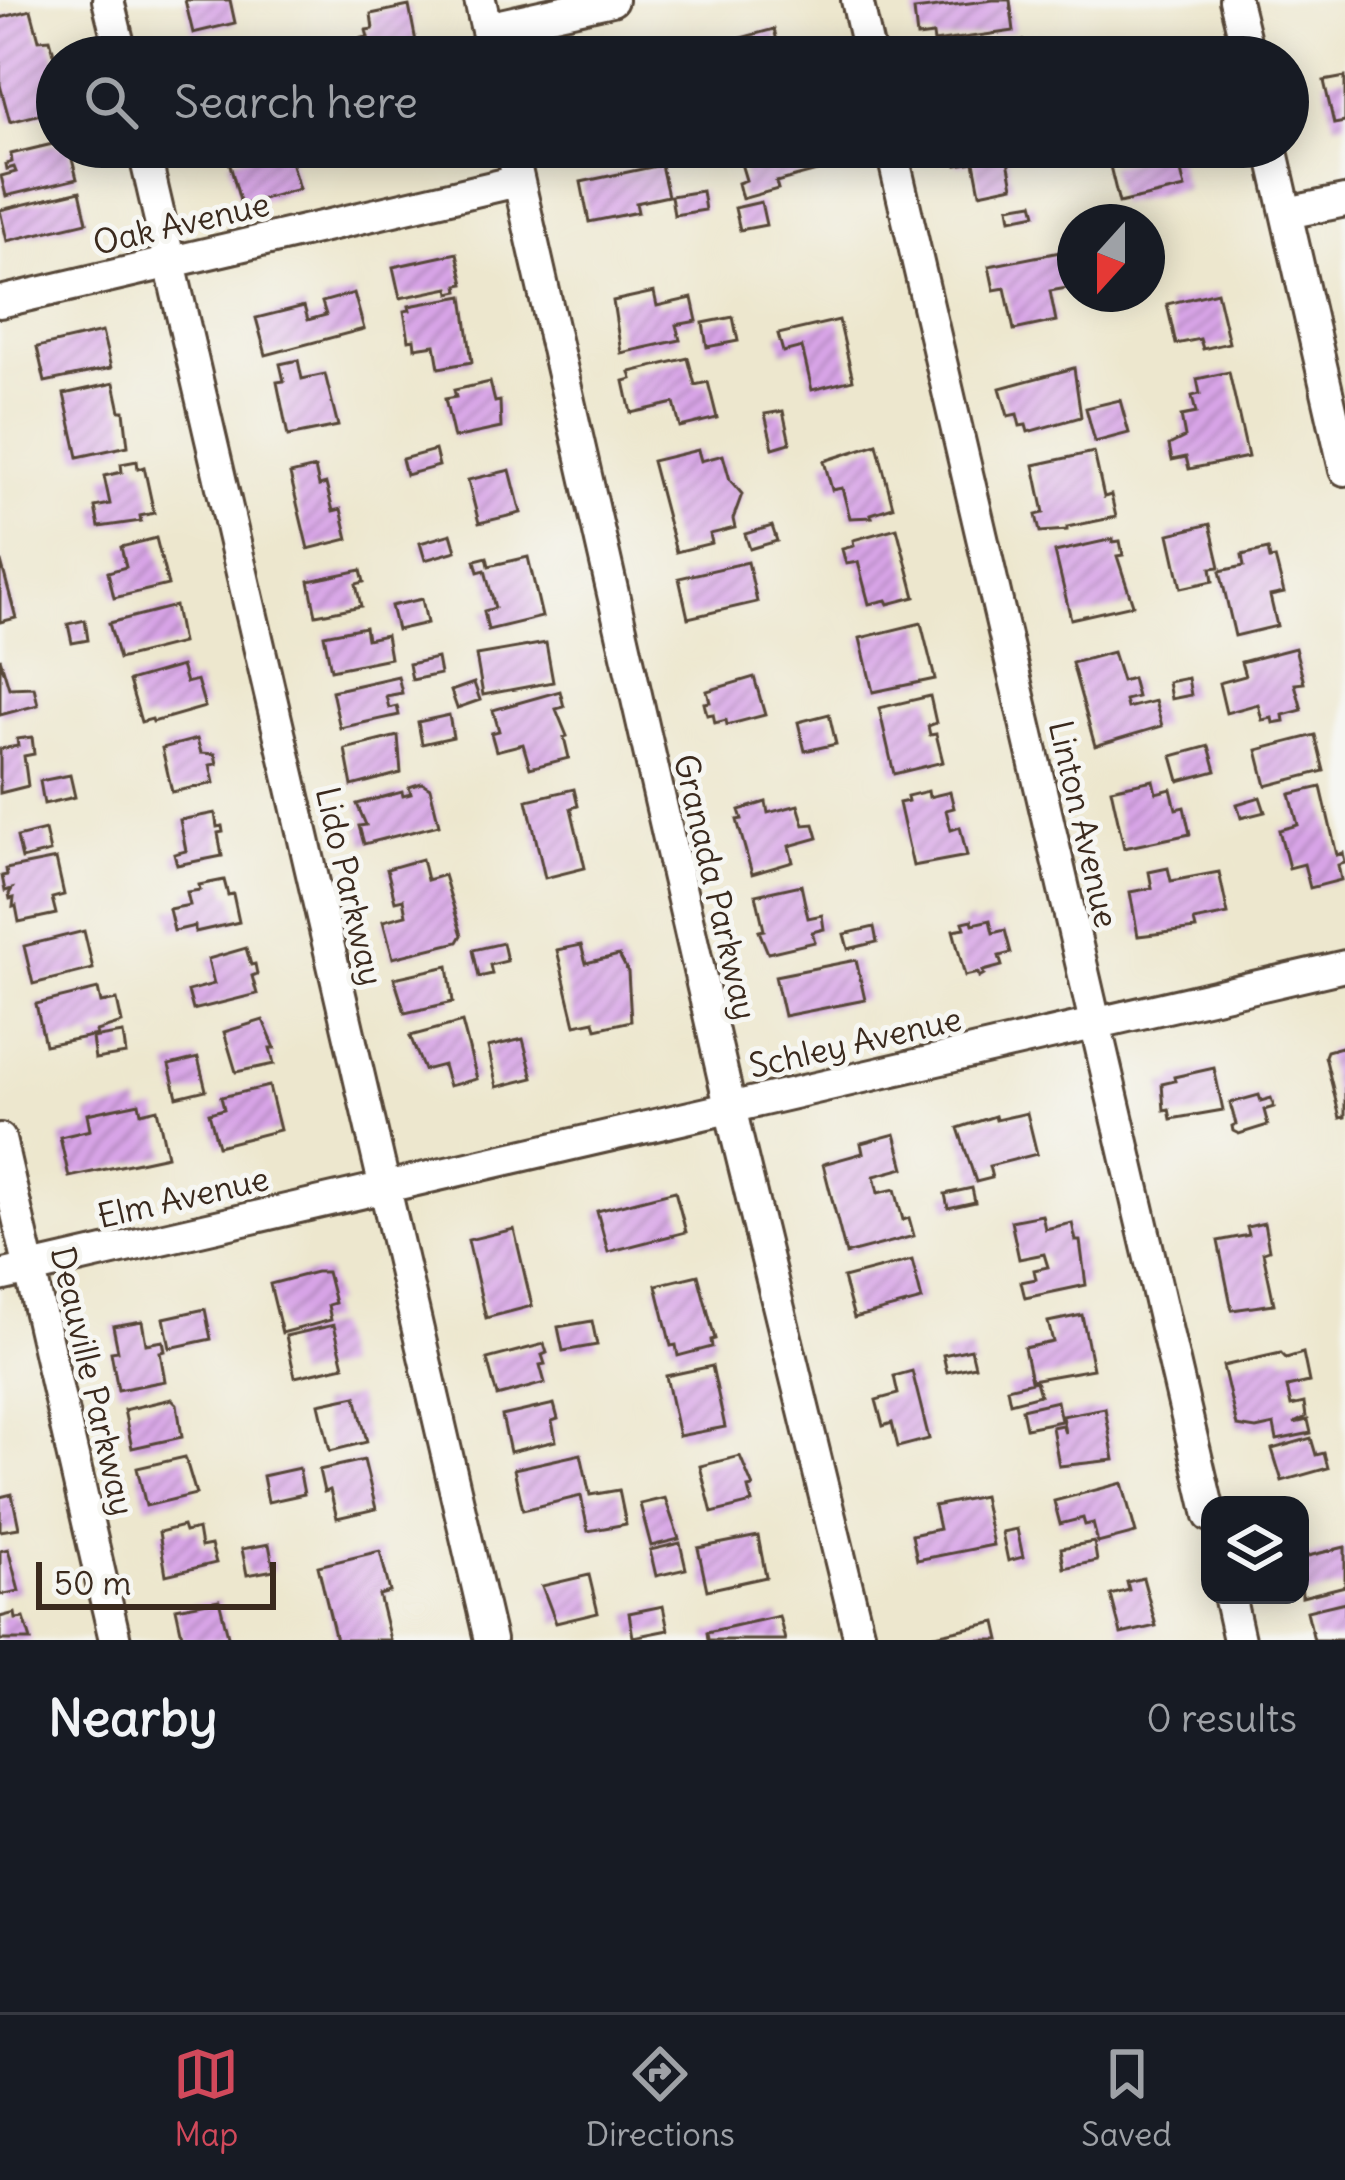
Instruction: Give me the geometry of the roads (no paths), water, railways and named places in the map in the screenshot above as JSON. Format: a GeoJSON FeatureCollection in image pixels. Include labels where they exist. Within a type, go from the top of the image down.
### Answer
{"type":"FeatureCollection","features":[{"type":"Feature","properties":{"kind":"street"},"geometry":{"type":"LineString","coordinates":[[108,0],[117,36]]}},
{"type":"Feature","properties":{"kind":"street"},"geometry":{"type":"LineString","coordinates":[[487,28],[612,0]]}},
{"type":"Feature","properties":{"kind":"street"},"geometry":{"type":"LineString","coordinates":[[857,0],[865,36]]}},
{"type":"Feature","properties":{"kind":"street"},"geometry":{"type":"LineString","coordinates":[[1235,0],[1244,36]]}},
{"type":"Feature","properties":{"kind":"street","name":"Lido Parkway"},"geometry":{"type":"LineString","coordinates":[[148,168],[490,1640]]}},
{"type":"Feature","properties":{"kind":"street","name":"Granada Parkway"},"geometry":{"type":"LineString","coordinates":[[515,168],[730,1108],[860,1640]]}},
{"type":"Feature","properties":{"kind":"street","name":"Linton Avenue"},"geometry":{"type":"LineString","coordinates":[[896,168],[1205,1496]]}},
{"type":"Feature","properties":{"kind":"street"},"geometry":{"type":"LineString","coordinates":[[1276,168],[1345,470]]}},
{"type":"Feature","properties":{"kind":"street","name":"Oak Avenue"},"geometry":{"type":"LineString","coordinates":[[0,302],[518,181]]}},
{"type":"Feature","properties":{"kind":"street"},"geometry":{"type":"LineString","coordinates":[[1287,214],[1345,201]]}},
{"type":"Feature","properties":{"kind":"street","name":"Schley Avenue"},"geometry":{"type":"LineString","coordinates":[[382,1188],[1345,966]]}},
{"type":"Feature","properties":{"kind":"street","name":"Deauville Parkway"},"geometry":{"type":"LineString","coordinates":[[0,1138],[15,1272],[116,1640]]}},
{"type":"Feature","properties":{"kind":"street","name":"Elm Avenue"},"geometry":{"type":"LineString","coordinates":[[15,1272],[382,1188]]}},
{"type":"Feature","properties":{"kind":"street"},"geometry":{"type":"LineString","coordinates":[[1230,1604],[1239,1640]]}}]}
